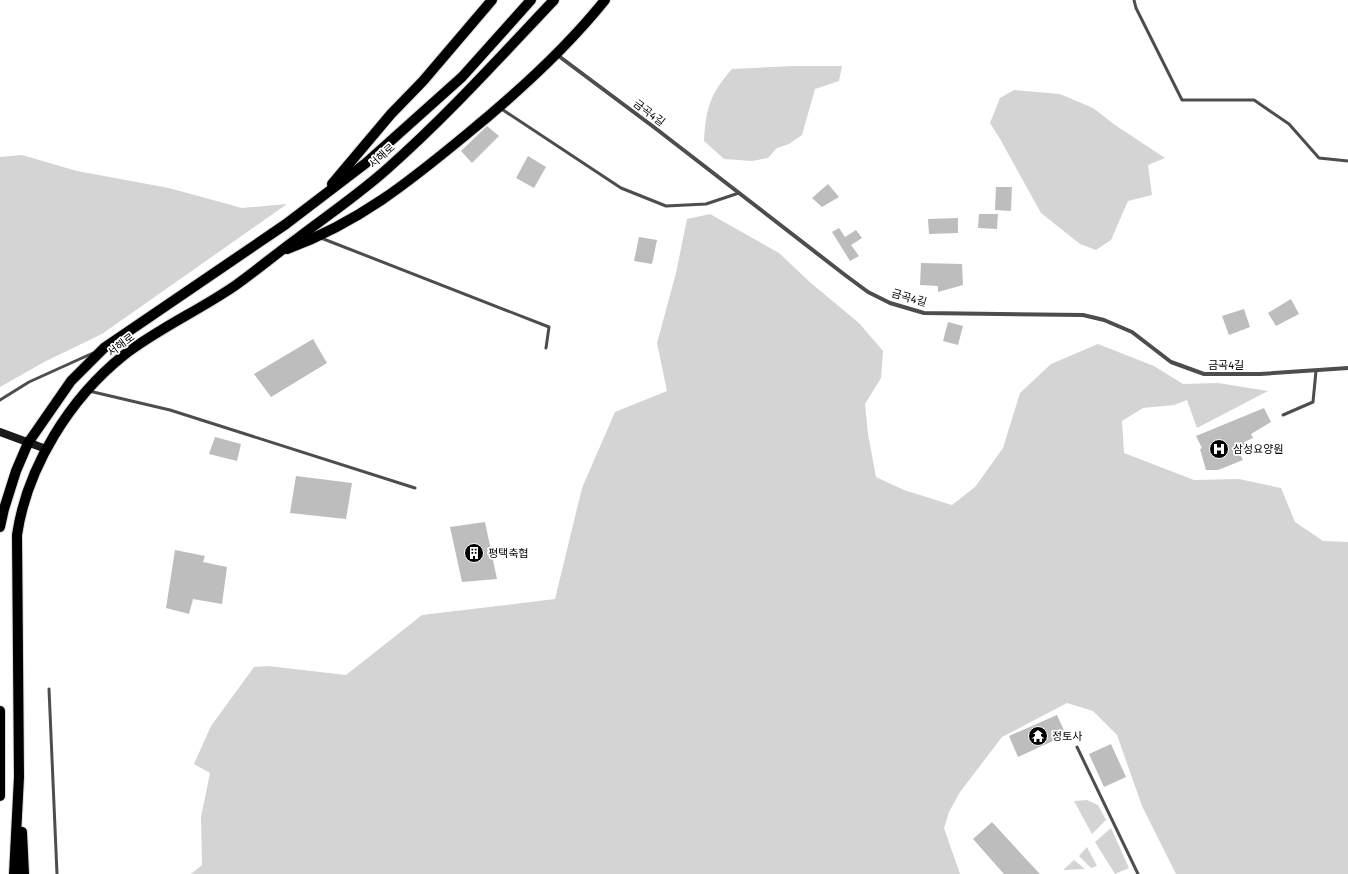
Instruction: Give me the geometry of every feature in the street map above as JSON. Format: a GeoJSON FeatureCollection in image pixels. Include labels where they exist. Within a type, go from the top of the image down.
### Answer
{"type":"FeatureCollection","features":[{"type":"Feature","properties":{"kind":"main road"},"geometry":{"type":"LineString","coordinates":[[322,196],[391,114],[423,81],[492,0]]}},
{"type":"Feature","properties":{"kind":"main road","name":"서해로"},"geometry":{"type":"LineString","coordinates":[[0,527],[16,471],[28,443],[71,381],[104,348],[286,224],[366,163],[462,77],[531,0]]}},
{"type":"Feature","properties":{"kind":"main road","name":"서해로"},"geometry":{"type":"LineString","coordinates":[[14,874],[19,777],[17,535],[19,520],[30,485],[46,449],[61,424],[88,390],[124,356],[235,286],[387,169],[476,83],[554,0]]}},
{"type":"Feature","properties":{"kind":"main road"},"geometry":{"type":"LineString","coordinates":[[277,253],[320,237],[358,216],[415,178],[499,108],[556,54],[605,0]]}},
{"type":"Feature","properties":{"kind":"main road"},"geometry":{"type":"LineString","coordinates":[[0,432],[46,449]]}},
{"type":"Feature","properties":{"kind":"main road"},"geometry":{"type":"LineString","coordinates":[[0,711],[0,796]]}},
{"type":"Feature","properties":{"kind":"main road"},"geometry":{"type":"LineString","coordinates":[[19,777],[24,874]]}},
{"type":"Feature","properties":{"kind":"street","name":"금곡4길"},"geometry":{"type":"LineString","coordinates":[[556,54],[739,193],[845,276],[868,292],[890,303],[924,313],[1083,315],[1104,320],[1132,332],[1171,362],[1204,374],[1260,374],[1348,368]]}},
{"type":"Feature","properties":{"kind":"lane"},"geometry":{"type":"LineString","coordinates":[[1134,0],[1136,8],[1182,100],[1254,100],[1289,124],[1319,158],[1348,161]]}},
{"type":"Feature","properties":{"kind":"lane"},"geometry":{"type":"LineString","coordinates":[[499,108],[621,188],[666,206],[706,204],[739,193]]}},
{"type":"Feature","properties":{"kind":"lane"},"geometry":{"type":"LineString","coordinates":[[320,237],[549,327],[546,348]]}},
{"type":"Feature","properties":{"kind":"lane"},"geometry":{"type":"LineString","coordinates":[[0,400],[29,382],[104,348]]}},
{"type":"Feature","properties":{"kind":"lane"},"geometry":{"type":"LineString","coordinates":[[1283,415],[1313,402],[1316,371]]}},
{"type":"Feature","properties":{"kind":"lane"},"geometry":{"type":"LineString","coordinates":[[88,390],[170,410],[415,488]]}},
{"type":"Feature","properties":{"kind":"lane"},"geometry":{"type":"LineString","coordinates":[[49,689],[57,874]]}},
{"type":"Feature","properties":{"kind":"lane"},"geometry":{"type":"LineString","coordinates":[[1077,747],[1138,874]]}},
{"type":"Feature","properties":{"kind":"shaded area"},"geometry":{"type":"Polygon","coordinates":[[[793,66],[842,66],[839,81],[815,89],[802,135],[789,144],[777,148],[768,158],[752,161],[724,159],[704,141],[706,119],[710,102],[719,86],[732,69],[793,66]]]}},
{"type":"Feature","properties":{"kind":"shaded area"},"geometry":{"type":"Polygon","coordinates":[[[1014,90],[1060,94],[1093,108],[1115,125],[1165,158],[1148,165],[1152,195],[1128,201],[1111,240],[1096,250],[1080,244],[1041,213],[990,123],[1000,98],[1014,90]]]}},
{"type":"Feature","properties":{"kind":"shaded area"},"geometry":{"type":"Polygon","coordinates":[[[22,155],[77,171],[169,188],[242,208],[287,204],[102,334],[46,361],[0,387],[0,157],[22,155]]]}},
{"type":"Feature","properties":{"kind":"shaded area"},"geometry":{"type":"Polygon","coordinates":[[[710,214],[779,253],[812,284],[859,323],[883,351],[881,378],[865,404],[868,434],[876,477],[904,490],[952,505],[975,487],[1003,448],[1020,393],[1051,364],[1098,344],[1154,366],[1183,384],[1218,383],[1268,391],[1197,428],[1187,400],[1174,405],[1143,408],[1122,421],[1124,453],[1194,480],[1239,479],[1281,488],[1295,522],[1323,541],[1348,542],[1348,874],[1176,874],[1142,806],[1117,735],[1093,711],[1067,703],[1002,737],[960,792],[949,812],[944,828],[960,874],[191,874],[202,865],[201,817],[210,773],[194,764],[211,726],[254,667],[268,666],[346,675],[422,615],[555,599],[582,488],[615,412],[667,391],[657,343],[676,273],[687,219],[710,214]]]}},
{"type":"Feature","properties":{"kind":"shaded area"},"geometry":{"type":"Polygon","coordinates":[[[1087,800],[1098,805],[1106,820],[1092,834],[1074,801],[1087,800]]]}},
{"type":"Feature","properties":{"kind":"shaded area"},"geometry":{"type":"Polygon","coordinates":[[[1111,828],[1129,868],[1115,874],[1095,842],[1111,828]]]}},
{"type":"Feature","properties":{"kind":"shaded area"},"geometry":{"type":"Polygon","coordinates":[[[1087,847],[1097,866],[1091,868],[1079,856],[1087,847]]]}},
{"type":"Feature","properties":{"kind":"shaded area"},"geometry":{"type":"Polygon","coordinates":[[[1074,860],[1085,869],[1063,870],[1074,860]]]}},
{"type":"Feature","properties":{"kind":"building"},"geometry":{"type":"Polygon","coordinates":[[[487,126],[499,136],[472,163],[461,151],[487,126]]]}},
{"type":"Feature","properties":{"kind":"building"},"geometry":{"type":"Polygon","coordinates":[[[528,156],[546,167],[534,188],[516,178],[528,156]]]}},
{"type":"Feature","properties":{"kind":"building"},"geometry":{"type":"Polygon","coordinates":[[[828,184],[839,197],[822,207],[812,198],[828,184]]]}},
{"type":"Feature","properties":{"kind":"building"},"geometry":{"type":"Polygon","coordinates":[[[996,187],[1012,187],[1011,211],[995,210],[996,187]]]}},
{"type":"Feature","properties":{"kind":"building"},"geometry":{"type":"Polygon","coordinates":[[[979,214],[998,214],[997,229],[978,228],[979,214]]]}},
{"type":"Feature","properties":{"kind":"building"},"geometry":{"type":"Polygon","coordinates":[[[958,218],[958,233],[929,234],[928,219],[958,218]]]}},
{"type":"Feature","properties":{"kind":"building"},"geometry":{"type":"Polygon","coordinates":[[[839,228],[845,237],[856,230],[862,238],[851,245],[859,256],[850,261],[832,232],[839,228]]]}},
{"type":"Feature","properties":{"kind":"building"},"geometry":{"type":"Polygon","coordinates":[[[639,237],[657,240],[652,264],[634,261],[639,237]]]}},
{"type":"Feature","properties":{"kind":"building"},"geometry":{"type":"Polygon","coordinates":[[[921,263],[962,264],[963,285],[938,292],[938,286],[920,285],[921,263]]]}},
{"type":"Feature","properties":{"kind":"building"},"geometry":{"type":"Polygon","coordinates":[[[1291,299],[1299,314],[1276,326],[1268,313],[1291,299]]]}},
{"type":"Feature","properties":{"kind":"building"},"geometry":{"type":"Polygon","coordinates":[[[1244,309],[1250,327],[1229,335],[1222,316],[1244,309]]]}},
{"type":"Feature","properties":{"kind":"building"},"geometry":{"type":"Polygon","coordinates":[[[948,322],[963,326],[958,345],[943,341],[948,322]]]}},
{"type":"Feature","properties":{"kind":"building"},"geometry":{"type":"Polygon","coordinates":[[[313,339],[327,363],[271,397],[254,374],[313,339]]]}},
{"type":"Feature","properties":{"kind":"building","name":"삼성요양원"},"geometry":{"type":"Polygon","coordinates":[[[1264,408],[1271,422],[1251,434],[1253,438],[1244,442],[1248,450],[1240,454],[1243,460],[1218,470],[1206,470],[1200,449],[1202,448],[1196,436],[1264,408]]]}},
{"type":"Feature","properties":{"kind":"building"},"geometry":{"type":"Polygon","coordinates":[[[215,437],[241,444],[237,461],[209,454],[215,437]]]}},
{"type":"Feature","properties":{"kind":"building"},"geometry":{"type":"Polygon","coordinates":[[[296,476],[352,483],[346,519],[290,513],[296,476]]]}},
{"type":"Feature","properties":{"kind":"building","name":"평택축협"},"geometry":{"type":"Polygon","coordinates":[[[485,522],[497,579],[462,582],[450,527],[485,522]]]}},
{"type":"Feature","properties":{"kind":"building"},"geometry":{"type":"Polygon","coordinates":[[[175,550],[205,556],[203,562],[227,567],[222,604],[193,599],[189,614],[166,608],[175,550]]]}},
{"type":"Feature","properties":{"kind":"building","name":"정토사"},"geometry":{"type":"Polygon","coordinates":[[[1057,715],[1066,735],[1018,757],[1009,736],[1057,715]]]}},
{"type":"Feature","properties":{"kind":"building"},"geometry":{"type":"Polygon","coordinates":[[[1111,744],[1126,777],[1104,787],[1089,754],[1111,744]]]}},
{"type":"Feature","properties":{"kind":"building"},"geometry":{"type":"Polygon","coordinates":[[[992,822],[1040,874],[1004,874],[973,839],[992,822]]]}},
{"type":"Feature","properties":{"kind":"place","name":"삼성요양원"},"geometry":{"type":"Point","coordinates":[1219,449]}},
{"type":"Feature","properties":{"kind":"place","name":"평택축협"},"geometry":{"type":"Point","coordinates":[474,553]}},
{"type":"Feature","properties":{"kind":"place","name":"정토사"},"geometry":{"type":"Point","coordinates":[1038,736]}}]}
